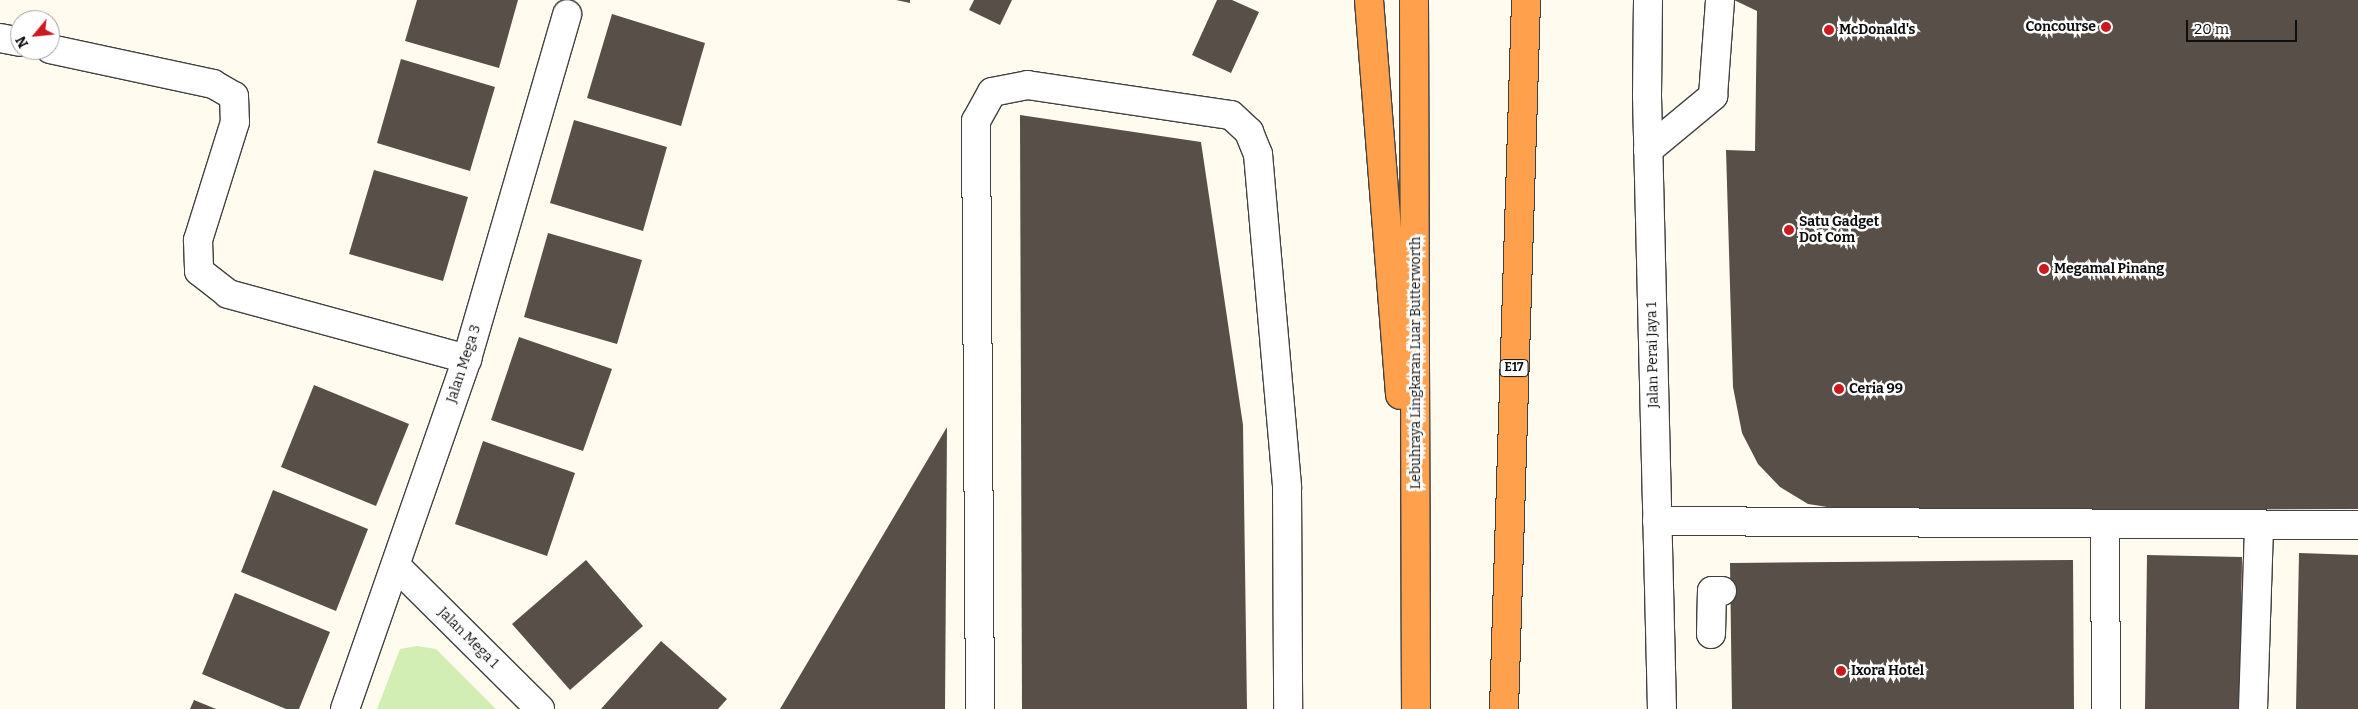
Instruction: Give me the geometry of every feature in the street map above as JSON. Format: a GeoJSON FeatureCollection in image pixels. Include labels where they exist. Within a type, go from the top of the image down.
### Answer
{"type":"FeatureCollection","features":[{"type":"Feature","properties":{"kind":"highway"},"geometry":{"type":"LineString","coordinates":[[1369,0],[1418,621]]}},
{"type":"Feature","properties":{"kind":"highway","name":"Lebuhraya Lingkaran Luar Butterworth"},"geometry":{"type":"LineString","coordinates":[[1414,8],[1418,621],[1416,709]]}},
{"type":"Feature","properties":{"kind":"highway","name":"E17"},"geometry":{"type":"LineString","coordinates":[[1504,709],[1525,13]]}},
{"type":"Feature","properties":{"kind":"street","name":"Jalan Perai Jaya 1"},"geometry":{"type":"LineString","coordinates":[[1648,0],[1648,150],[1662,709]]}},
{"type":"Feature","properties":{"kind":"street"},"geometry":{"type":"LineString","coordinates":[[1648,150],[1713,96],[1720,0]]}},
{"type":"Feature","properties":{"kind":"street","name":"Jalan Mega 3"},"geometry":{"type":"LineString","coordinates":[[345,709],[467,359],[567,14]]}},
{"type":"Feature","properties":{"kind":"street"},"geometry":{"type":"LineString","coordinates":[[60,51],[213,84],[234,96],[235,122],[198,240],[199,271],[228,294],[467,359]]}},
{"type":"Feature","properties":{"kind":"street"},"geometry":{"type":"LineString","coordinates":[[980,709],[976,121],[992,92],[1028,85],[1231,115],[1249,132],[1258,154],[1287,488],[1288,709]]}},
{"type":"Feature","properties":{"kind":"street"},"geometry":{"type":"LineString","coordinates":[[1657,521],[2358,525]]}},
{"type":"Feature","properties":{"kind":"street"},"geometry":{"type":"LineString","coordinates":[[2105,524],[2106,709]]}},
{"type":"Feature","properties":{"kind":"street"},"geometry":{"type":"LineString","coordinates":[[2254,709],[2259,525]]}},
{"type":"Feature","properties":{"kind":"street","name":"Jalan Mega 1"},"geometry":{"type":"LineString","coordinates":[[396,566],[540,709]]}},
{"type":"Feature","properties":{"kind":"street"},"geometry":{"type":"LineString","coordinates":[[1711,634],[1712,591],[1722,591]]}},
{"type":"Feature","properties":{"kind":"green space"},"geometry":{"type":"Polygon","coordinates":[[[417,646],[436,649],[496,709],[377,709],[400,649],[417,646]]]}},
{"type":"Feature","properties":{"kind":"building"},"geometry":{"type":"Polygon","coordinates":[[[417,0],[518,0],[499,68],[405,41],[417,0]]]}},
{"type":"Feature","properties":{"kind":"building"},"geometry":{"type":"Polygon","coordinates":[[[896,0],[910,0],[910,3],[896,0]]]}},
{"type":"Feature","properties":{"kind":"building"},"geometry":{"type":"Polygon","coordinates":[[[974,0],[1012,0],[1000,25],[969,10],[974,0]]]}},
{"type":"Feature","properties":{"kind":"building"},"geometry":{"type":"Polygon","coordinates":[[[1217,0],[1232,0],[1259,12],[1231,73],[1192,55],[1217,0]]]}},
{"type":"Feature","properties":{"kind":"building","name":"Megamal Pinang"},"geometry":{"type":"Polygon","coordinates":[[[1734,0],[2358,0],[2358,509],[1853,511],[1808,504],[1780,487],[1758,464],[1742,433],[1733,387],[1726,150],[1755,151],[1757,11],[1734,0]]]}},
{"type":"Feature","properties":{"kind":"building"},"geometry":{"type":"Polygon","coordinates":[[[612,14],[705,43],[681,126],[587,98],[612,14]]]}},
{"type":"Feature","properties":{"kind":"building"},"geometry":{"type":"Polygon","coordinates":[[[401,59],[495,87],[470,171],[377,143],[401,59]]]}},
{"type":"Feature","properties":{"kind":"building"},"geometry":{"type":"Polygon","coordinates":[[[1020,115],[1201,142],[1243,425],[1247,709],[1022,709],[1020,115]]]}},
{"type":"Feature","properties":{"kind":"building"},"geometry":{"type":"Polygon","coordinates":[[[574,120],[667,147],[643,231],[550,203],[574,120]]]}},
{"type":"Feature","properties":{"kind":"building"},"geometry":{"type":"Polygon","coordinates":[[[374,170],[468,197],[443,281],[349,254],[374,170]]]}},
{"type":"Feature","properties":{"kind":"building"},"geometry":{"type":"Polygon","coordinates":[[[548,233],[642,260],[617,344],[524,317],[548,233]]]}},
{"type":"Feature","properties":{"kind":"building"},"geometry":{"type":"Polygon","coordinates":[[[519,337],[612,369],[583,451],[491,420],[519,337]]]}},
{"type":"Feature","properties":{"kind":"building"},"geometry":{"type":"Polygon","coordinates":[[[314,385],[409,424],[376,506],[281,467],[314,385]]]}},
{"type":"Feature","properties":{"kind":"building"},"geometry":{"type":"Polygon","coordinates":[[[947,427],[945,709],[780,709],[947,427]]]}},
{"type":"Feature","properties":{"kind":"building"},"geometry":{"type":"Polygon","coordinates":[[[483,441],[575,473],[547,556],[455,524],[483,441]]]}},
{"type":"Feature","properties":{"kind":"building"},"geometry":{"type":"Polygon","coordinates":[[[273,490],[368,529],[336,611],[241,572],[273,490]]]}},
{"type":"Feature","properties":{"kind":"building"},"geometry":{"type":"Polygon","coordinates":[[[2299,553],[2358,555],[2358,709],[2296,709],[2299,553]]]}},
{"type":"Feature","properties":{"kind":"building"},"geometry":{"type":"Polygon","coordinates":[[[2147,555],[2242,557],[2240,709],[2145,709],[2147,555]]]}},
{"type":"Feature","properties":{"kind":"building"},"geometry":{"type":"Polygon","coordinates":[[[586,560],[643,626],[570,690],[512,624],[586,560]]]}},
{"type":"Feature","properties":{"kind":"building"},"geometry":{"type":"Polygon","coordinates":[[[2073,560],[2074,709],[1732,709],[1730,563],[2073,560]]]}},
{"type":"Feature","properties":{"kind":"building"},"geometry":{"type":"Polygon","coordinates":[[[235,593],[330,632],[299,709],[286,709],[202,674],[235,593]]]}},
{"type":"Feature","properties":{"kind":"building"},"geometry":{"type":"Polygon","coordinates":[[[661,641],[727,699],[718,709],[601,709],[661,641]]]}},
{"type":"Feature","properties":{"kind":"building"},"geometry":{"type":"Polygon","coordinates":[[[194,700],[216,709],[190,709],[194,700]]]}},
{"type":"Feature","properties":{"kind":"place","name":"Concourse"},"geometry":{"type":"Point","coordinates":[2106,27]}},
{"type":"Feature","properties":{"kind":"place","name":"McDonald's"},"geometry":{"type":"Point","coordinates":[1829,30]}},
{"type":"Feature","properties":{"kind":"place","name":"Satu Gadget Dot Com"},"geometry":{"type":"Point","coordinates":[1789,230]}},
{"type":"Feature","properties":{"kind":"place","name":"Megamal Pinang"},"geometry":{"type":"Point","coordinates":[2044,269]}},
{"type":"Feature","properties":{"kind":"place","name":"Ceria 99"},"geometry":{"type":"Point","coordinates":[1839,389]}},
{"type":"Feature","properties":{"kind":"place","name":"Ixora Hotel"},"geometry":{"type":"Point","coordinates":[1841,671]}}]}
